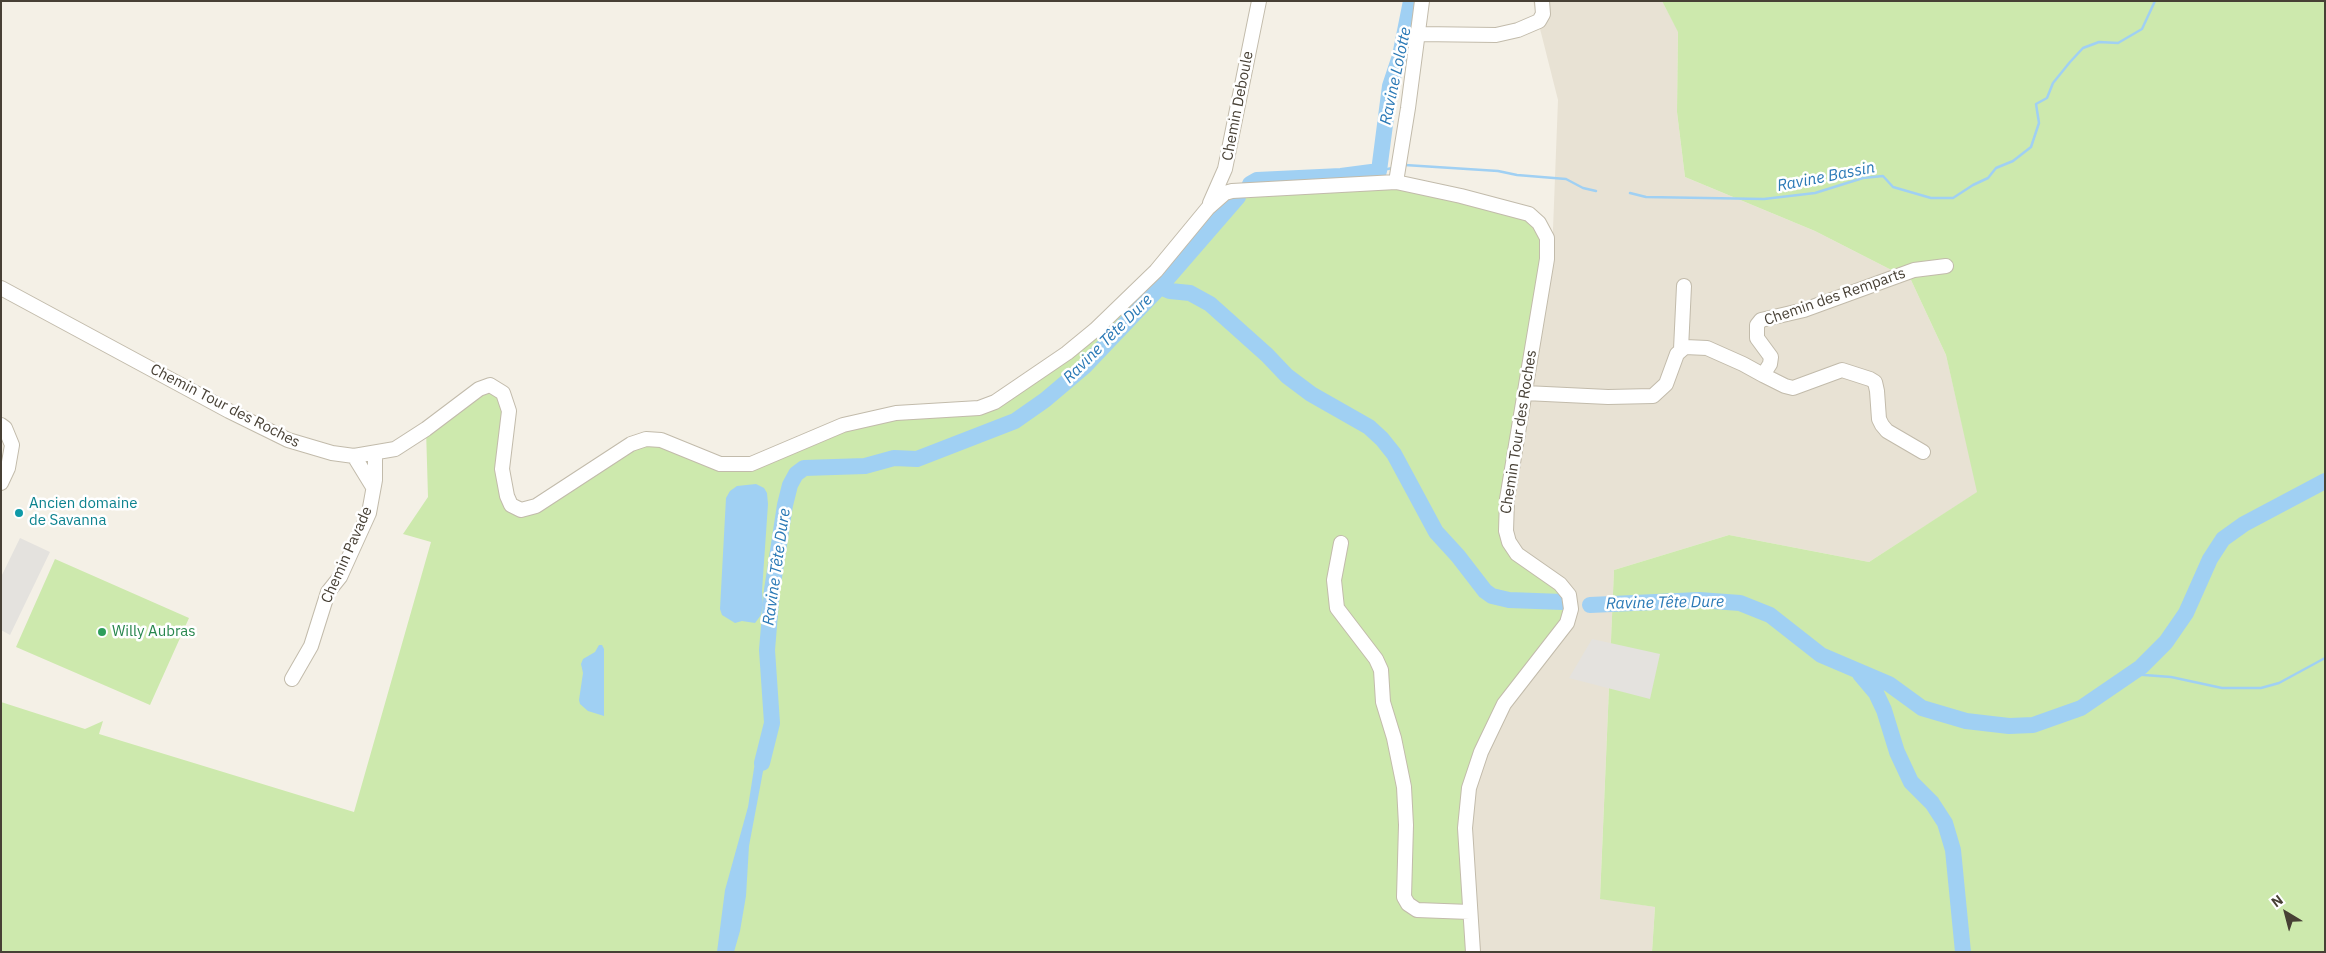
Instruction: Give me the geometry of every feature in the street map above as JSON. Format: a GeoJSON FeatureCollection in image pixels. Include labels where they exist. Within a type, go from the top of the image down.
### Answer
{"type":"FeatureCollection","features":[{"type":"Feature","properties":{"kind":"street","name":"Chemin Deboule"},"geometry":{"type":"LineString","coordinates":[[1208,208],[1225,169],[1259,1]]}},
{"type":"Feature","properties":{"kind":"street"},"geometry":{"type":"LineString","coordinates":[[1396,182],[1419,34],[1422,1]]}},
{"type":"Feature","properties":{"kind":"street"},"geometry":{"type":"LineString","coordinates":[[1419,34],[1496,35],[1518,30],[1539,20],[1543,14],[1542,1]]}},
{"type":"Feature","properties":{"kind":"street","name":"Chemin Tour des Roches"},"geometry":{"type":"LineString","coordinates":[[1,288],[229,412],[310,448],[354,456],[375,454],[395,449],[410,441],[479,389],[490,385],[502,393],[509,411],[502,469],[507,496],[511,505],[521,510],[536,506],[630,444],[646,439],[661,440],[720,464],[751,464],[843,425],[896,413],[979,408],[995,402],[1067,353],[1133,295],[1168,257],[1208,208],[1225,193],[1241,189],[1396,182],[1461,196],[1529,214],[1539,223],[1547,238],[1547,259],[1507,499],[1506,531],[1509,542],[1517,554],[1560,584],[1569,595],[1572,609],[1567,623],[1504,704],[1480,752],[1469,788],[1465,828],[1472,952]]}},
{"type":"Feature","properties":{"kind":"street","name":"Chemin des Remparts"},"geometry":{"type":"LineString","coordinates":[[1763,376],[1770,364],[1771,357],[1757,338],[1757,325],[1761,320],[1804,310],[1914,270],[1946,266]]}},
{"type":"Feature","properties":{"kind":"street"},"geometry":{"type":"LineString","coordinates":[[1525,393],[1608,397],[1653,396],[1666,384],[1672,364],[1681,349],[1684,286]]}},
{"type":"Feature","properties":{"kind":"street"},"geometry":{"type":"LineString","coordinates":[[1681,349],[1696,346],[1707,348],[1743,364],[1763,376],[1793,388],[1842,370],[1870,379],[1875,382],[1879,419],[1882,426],[1887,431],[1923,452]]}},
{"type":"Feature","properties":{"kind":"street"},"geometry":{"type":"LineString","coordinates":[[1,425],[5,428],[12,445],[8,468],[1,483]]}},
{"type":"Feature","properties":{"kind":"street","name":"Chemin Pavade"},"geometry":{"type":"LineString","coordinates":[[292,679],[311,646],[328,592],[340,577],[369,513],[375,454]]}},
{"type":"Feature","properties":{"kind":"street"},"geometry":{"type":"LineString","coordinates":[[354,456],[373,487]]}},
{"type":"Feature","properties":{"kind":"street"},"geometry":{"type":"LineString","coordinates":[[1341,543],[1334,580],[1337,608],[1369,648],[1381,670],[1383,702],[1394,738],[1404,787],[1406,825],[1404,897],[1408,904],[1417,910],[1470,912]]}},
{"type":"Feature","properties":{"kind":"shaded area"},"geometry":{"type":"Polygon","coordinates":[[[1533,1],[1662,1],[1678,31],[1677,112],[1685,177],[1815,231],[1911,280],[1946,355],[1978,492],[1869,562],[1729,535],[1614,570],[1600,898],[1655,907],[1652,952],[1473,952],[1465,828],[1517,554],[1506,531],[1552,255],[1558,100],[1533,1]]]}},
{"type":"Feature","properties":{"kind":"shaded area"},"geometry":{"type":"Polygon","coordinates":[[[20,538],[50,552],[10,635],[1,630],[1,577],[20,538]]]}},
{"type":"Feature","properties":{"kind":"shaded area"},"geometry":{"type":"Polygon","coordinates":[[[1592,639],[1660,654],[1650,699],[1569,678],[1592,639]]]}},
{"type":"Feature","properties":{"kind":"green space"},"geometry":{"type":"Polygon","coordinates":[[[1662,1],[2325,1],[2325,952],[1652,952],[1655,907],[1600,899],[1614,570],[1729,535],[1869,562],[1977,492],[1946,355],[1911,280],[1815,231],[1685,177],[1677,112],[1678,32],[1662,1]]]}},
{"type":"Feature","properties":{"kind":"green space"},"geometry":{"type":"Polygon","coordinates":[[[1396,182],[1529,214],[1547,238],[1525,393],[1509,542],[1560,584],[1571,609],[1504,704],[1469,788],[1473,952],[1,952],[1,702],[85,729],[103,721],[99,734],[354,812],[431,542],[403,534],[428,497],[426,429],[479,389],[503,393],[502,469],[521,510],[646,439],[720,464],[751,464],[843,425],[979,408],[1067,353],[1225,193],[1396,182]]]}},
{"type":"Feature","properties":{"kind":"green space","name":"Willy Aubras"},"geometry":{"type":"Polygon","coordinates":[[[55,559],[189,618],[150,705],[16,647],[55,559]]]}},
{"type":"Feature","properties":{"kind":"water"},"geometry":{"type":"Polygon","coordinates":[[[756,484],[764,488],[767,493],[768,504],[762,591],[763,605],[761,615],[755,623],[742,621],[735,623],[722,615],[720,609],[726,498],[730,491],[737,486],[756,484]]]}},
{"type":"Feature","properties":{"kind":"water"},"geometry":{"type":"Polygon","coordinates":[[[599,645],[602,645],[604,649],[604,716],[588,711],[580,704],[579,700],[583,673],[581,664],[583,659],[595,652],[599,645]]]}},
{"type":"Feature","properties":{"kind":"water"},"geometry":{"type":"Polygon","coordinates":[[[768,743],[771,749],[764,766],[749,846],[746,896],[740,931],[734,952],[717,952],[725,890],[748,807],[755,762],[758,754],[768,743]]]}},
{"type":"Feature","properties":{"kind":"waterway","name":"Ravine Lolotte"},"geometry":{"type":"LineString","coordinates":[[1250,184],[1257,180],[1341,176],[1379,171],[1390,86],[1400,56],[1411,1]]}},
{"type":"Feature","properties":{"kind":"waterway","name":"Ravine Bassin"},"geometry":{"type":"LineString","coordinates":[[1630,193],[1646,197],[1764,199],[1815,193],[1863,178],[1883,176],[1893,187],[1931,198],[1953,198],[1988,178],[1996,168],[2013,161],[2031,147],[2039,123],[2036,104],[2047,98],[2053,83],[2070,62],[2083,48],[2099,42],[2118,43],[2142,29],[2155,1]]}},
{"type":"Feature","properties":{"kind":"waterway","name":"Ravine Bassin"},"geometry":{"type":"LineString","coordinates":[[1405,165],[1498,171],[1517,175],[1566,179],[1583,188],[1596,191]]}},
{"type":"Feature","properties":{"kind":"waterway","name":"Ravine Bassin"},"geometry":{"type":"LineString","coordinates":[[1379,171],[1392,168]]}},
{"type":"Feature","properties":{"kind":"waterway","name":"Ravine Tête Dure"},"geometry":{"type":"LineString","coordinates":[[762,763],[772,723],[767,650],[772,590],[785,505],[790,485],[796,474],[804,468],[865,466],[894,458],[917,459],[1015,421],[1045,400],[1084,367],[1160,287],[1238,197]]}},
{"type":"Feature","properties":{"kind":"waterway","name":"Ravine Tête Dure"},"geometry":{"type":"LineString","coordinates":[[1160,287],[1170,291],[1190,293],[1210,304],[1267,355],[1287,376],[1311,394],[1369,427],[1382,439],[1394,454],[1436,532],[1458,556],[1485,591],[1492,596],[1509,600],[1563,602]]}},
{"type":"Feature","properties":{"kind":"waterway","name":"Ravine Tête Dure"},"geometry":{"type":"LineString","coordinates":[[1590,605],[1699,600],[1740,603],[1770,615],[1821,655],[1889,684],[1922,708],[1966,721],[2009,726],[2033,725],[2081,708],[2141,667],[2166,642],[2186,613],[2210,559],[2223,539],[2244,524],[2325,481]]}},
{"type":"Feature","properties":{"kind":"waterway"},"geometry":{"type":"LineString","coordinates":[[2131,674],[2171,677],[2222,688],[2261,688],[2279,683],[2325,658]]}},
{"type":"Feature","properties":{"kind":"waterway"},"geometry":{"type":"LineString","coordinates":[[1860,674],[1876,693],[1884,710],[1897,752],[1911,782],[1932,803],[1945,823],[1953,850],[1963,952]]}},
{"type":"Feature","properties":{"kind":"place","name":"Ancien domaine de Savanna"},"geometry":{"type":"Point","coordinates":[19,513]}},
{"type":"Feature","properties":{"kind":"place","name":"Willy Aubras"},"geometry":{"type":"Point","coordinates":[102,632]}}]}
